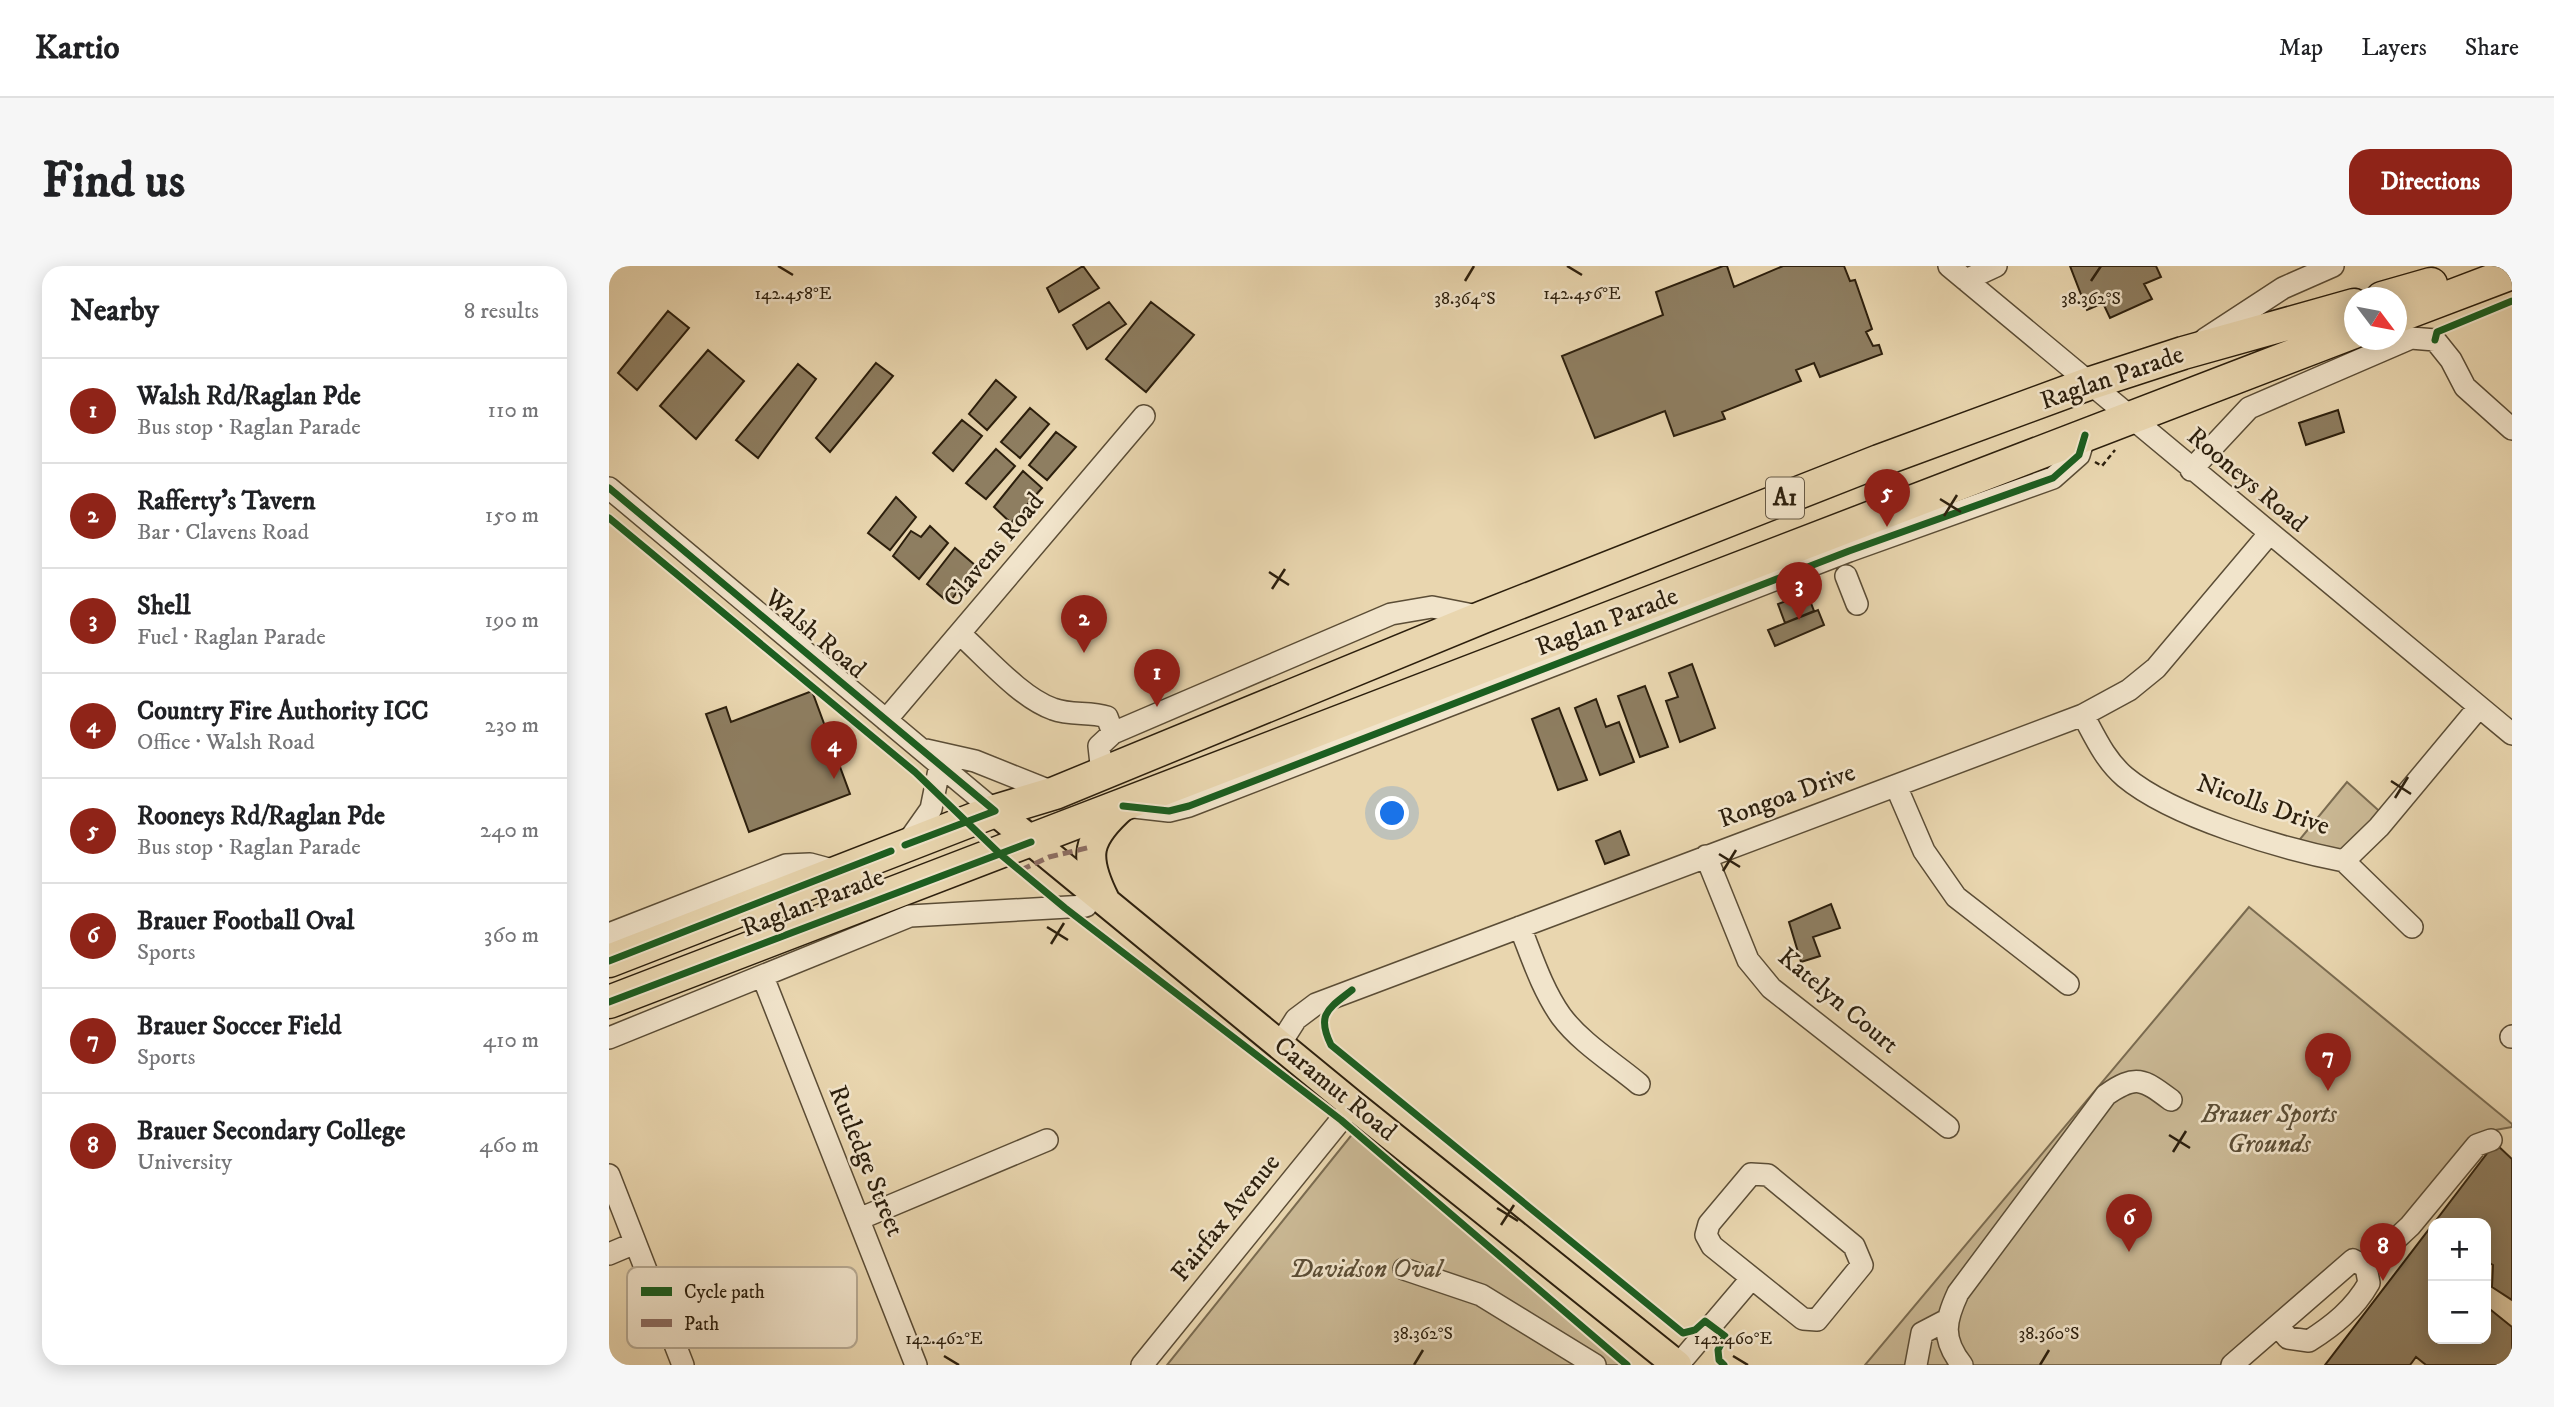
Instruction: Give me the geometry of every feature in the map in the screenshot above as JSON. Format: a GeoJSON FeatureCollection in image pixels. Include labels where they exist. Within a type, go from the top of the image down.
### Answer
{"type":"FeatureCollection","features":[{"type":"Feature","properties":{"kind":"highway"},"geometry":{"type":"LineString","coordinates":[[2407,291],[2494,266]]}},
{"type":"Feature","properties":{"kind":"highway"},"geometry":{"type":"LineString","coordinates":[[2407,313],[2512,273]]}},
{"type":"Feature","properties":{"kind":"highway","name":"Raglan Parade"},"geometry":{"type":"LineString","coordinates":[[609,961],[995,811],[1055,793],[1483,617],[1879,461],[2088,384],[2183,353],[2344,308]]}},
{"type":"Feature","properties":{"kind":"highway","name":"Raglan Parade"},"geometry":{"type":"LineString","coordinates":[[609,1002],[914,902],[1031,842],[2344,336]]}},
{"type":"Feature","properties":{"kind":"highway"},"geometry":{"type":"LineString","coordinates":[[898,848],[914,902]]}},
{"type":"Feature","properties":{"kind":"main road"},"geometry":{"type":"LineString","coordinates":[[1096,904],[1090,855],[1099,830],[1123,806]]}},
{"type":"Feature","properties":{"kind":"main road","name":"Caramut Road"},"geometry":{"type":"LineString","coordinates":[[995,811],[1096,904],[1280,1044],[1677,1365]]}},
{"type":"Feature","properties":{"kind":"street","name":"Rooneys Road"},"geometry":{"type":"LineString","coordinates":[[1949,266],[2191,470],[2512,734]]}},
{"type":"Feature","properties":{"kind":"street"},"geometry":{"type":"LineString","coordinates":[[1966,280],[1996,266]]}},
{"type":"Feature","properties":{"kind":"street"},"geometry":{"type":"LineString","coordinates":[[2183,353],[2283,288],[2333,266]]}},
{"type":"Feature","properties":{"kind":"street"},"geometry":{"type":"LineString","coordinates":[[2191,470],[2249,408],[2411,338],[2435,340],[2451,360],[2465,387],[2512,429]]}},
{"type":"Feature","properties":{"kind":"street","name":"Clavens Road"},"geometry":{"type":"LineString","coordinates":[[886,720],[1144,416]]}},
{"type":"Feature","properties":{"kind":"street","name":"Walsh Road"},"geometry":{"type":"LineString","coordinates":[[609,488],[995,811]]}},
{"type":"Feature","properties":{"kind":"street","name":"Rongoa Drive"},"geometry":{"type":"LineString","coordinates":[[1280,1044],[1296,1019],[1315,1004],[2083,715],[2129,690],[2156,668],[2269,534]]}},
{"type":"Feature","properties":{"kind":"street"},"geometry":{"type":"LineString","coordinates":[[1846,576],[1857,604]]}},
{"type":"Feature","properties":{"kind":"street"},"geometry":{"type":"LineString","coordinates":[[1102,772],[1099,746],[1113,733],[1399,611],[1432,607],[1483,617]]}},
{"type":"Feature","properties":{"kind":"street"},"geometry":{"type":"LineString","coordinates":[[960,634],[1036,702],[1067,713],[1096,713],[1107,717],[1113,733]]}},
{"type":"Feature","properties":{"kind":"street","name":"Nicolls Drive"},"geometry":{"type":"LineString","coordinates":[[2083,715],[2104,755],[2125,777],[2154,795],[2213,823],[2295,852],[2344,861],[2379,827],[2479,706]]}},
{"type":"Feature","properties":{"kind":"street"},"geometry":{"type":"LineString","coordinates":[[920,749],[975,761],[1055,793]]}},
{"type":"Feature","properties":{"kind":"street"},"geometry":{"type":"LineString","coordinates":[[898,848],[921,827],[931,809],[940,765]]}},
{"type":"Feature","properties":{"kind":"street"},"geometry":{"type":"LineString","coordinates":[[1896,786],[1924,850],[1956,897],[2068,984]]}},
{"type":"Feature","properties":{"kind":"street","name":"Katelyn Court"},"geometry":{"type":"LineString","coordinates":[[1706,856],[1748,960],[1771,988],[1948,1127]]}},
{"type":"Feature","properties":{"kind":"street"},"geometry":{"type":"LineString","coordinates":[[2344,861],[2412,927]]}},
{"type":"Feature","properties":{"kind":"street","name":"Raglan Parade"},"geometry":{"type":"LineString","coordinates":[[609,934],[786,865],[810,864],[837,871]]}},
{"type":"Feature","properties":{"kind":"street","name":"Raglan Parade"},"geometry":{"type":"LineString","coordinates":[[609,1038],[763,977],[914,902],[1096,904]]}},
{"type":"Feature","properties":{"kind":"street"},"geometry":{"type":"LineString","coordinates":[[1520,927],[1547,992],[1562,1017],[1581,1037],[1639,1084]]}},
{"type":"Feature","properties":{"kind":"street","name":"Rutledge Street"},"geometry":{"type":"LineString","coordinates":[[763,977],[916,1365]]}},
{"type":"Feature","properties":{"kind":"street"},"geometry":{"type":"LineString","coordinates":[[1916,1365],[1922,1333],[1945,1321],[1958,1293],[2106,1095],[2125,1082],[2146,1081],[2171,1100]]}},
{"type":"Feature","properties":{"kind":"street","name":"Fairfax Avenue"},"geometry":{"type":"LineString","coordinates":[[1142,1365],[1353,1105]]}},
{"type":"Feature","properties":{"kind":"street"},"geometry":{"type":"LineString","coordinates":[[859,1219],[1047,1140]]}},
{"type":"Feature","properties":{"kind":"street"},"geometry":{"type":"LineString","coordinates":[[2366,1267],[2410,1226],[2477,1145],[2491,1140]]}},
{"type":"Feature","properties":{"kind":"street"},"geometry":{"type":"LineString","coordinates":[[1751,1174],[1768,1175],[1854,1246],[1862,1265],[1817,1320],[1803,1319],[1751,1279],[1712,1247],[1706,1235],[1709,1224],[1751,1174]]}},
{"type":"Feature","properties":{"kind":"street"},"geometry":{"type":"LineString","coordinates":[[609,1175],[644,1267]]}},
{"type":"Feature","properties":{"kind":"street"},"geometry":{"type":"LineString","coordinates":[[609,1254],[635,1243]]}},
{"type":"Feature","properties":{"kind":"street"},"geometry":{"type":"LineString","coordinates":[[2232,1365],[2353,1260],[2366,1267]]}},
{"type":"Feature","properties":{"kind":"street"},"geometry":{"type":"LineString","coordinates":[[2278,1326],[2288,1338],[2309,1341],[2334,1325],[2358,1303],[2369,1283],[2366,1267]]}},
{"type":"Feature","properties":{"kind":"street"},"geometry":{"type":"LineString","coordinates":[[1404,1269],[1482,1295],[1595,1365]]}},
{"type":"Feature","properties":{"kind":"street"},"geometry":{"type":"LineString","coordinates":[[1677,1365],[1751,1279]]}},
{"type":"Feature","properties":{"kind":"street"},"geometry":{"type":"LineString","coordinates":[[1945,1321],[1953,1353],[1962,1365]]}},
{"type":"Feature","properties":{"kind":"street"},"geometry":{"type":"LineString","coordinates":[[676,1348],[683,1365]]}},
{"type":"Feature","properties":{"kind":"green space"},"geometry":{"type":"Polygon","coordinates":[[[2347,782],[2387,818],[2344,861],[2291,850],[2347,782]]]}},
{"type":"Feature","properties":{"kind":"green space","name":"Brauer Sports Grounds"},"geometry":{"type":"Polygon","coordinates":[[[2249,907],[2512,1124],[2512,1127],[2479,1133],[2408,1217],[2234,1365],[1865,1365],[2249,907]]]}},
{"type":"Feature","properties":{"kind":"green space","name":"Davidson Oval"},"geometry":{"type":"Polygon","coordinates":[[[1354,1132],[1621,1365],[1167,1365],[1354,1132]]]}},
{"type":"Feature","properties":{"kind":"building"},"geometry":{"type":"Polygon","coordinates":[[[1083,266],[1099,288],[1059,312],[1047,288],[1083,266]]]}},
{"type":"Feature","properties":{"kind":"building"},"geometry":{"type":"Polygon","coordinates":[[[1727,266],[1734,287],[1783,266],[1844,266],[1850,281],[1855,280],[1872,329],[1866,332],[1873,346],[1879,345],[1882,354],[1820,377],[1814,363],[1796,370],[1801,381],[1722,412],[1725,419],[1674,436],[1665,411],[1595,438],[1562,356],[1663,315],[1656,292],[1727,266]]]}},
{"type":"Feature","properties":{"kind":"building"},"geometry":{"type":"Polygon","coordinates":[[[2070,266],[2156,266],[2161,277],[2144,284],[2152,299],[2110,318],[2103,303],[2087,310],[2070,266]]]}},
{"type":"Feature","properties":{"kind":"building"},"geometry":{"type":"Polygon","coordinates":[[[1109,302],[1126,324],[1087,349],[1073,325],[1109,302]]]}},
{"type":"Feature","properties":{"kind":"building"},"geometry":{"type":"Polygon","coordinates":[[[1151,302],[1194,335],[1146,392],[1106,359],[1151,302]]]}},
{"type":"Feature","properties":{"kind":"building"},"geometry":{"type":"Polygon","coordinates":[[[668,311],[689,328],[637,390],[618,373],[668,311]]]}},
{"type":"Feature","properties":{"kind":"building"},"geometry":{"type":"Polygon","coordinates":[[[708,350],[744,381],[696,439],[660,406],[708,350]]]}},
{"type":"Feature","properties":{"kind":"building"},"geometry":{"type":"Polygon","coordinates":[[[876,363],[893,376],[830,452],[816,438],[876,363]]]}},
{"type":"Feature","properties":{"kind":"building"},"geometry":{"type":"Polygon","coordinates":[[[798,364],[816,379],[758,458],[736,440],[798,364]]]}},
{"type":"Feature","properties":{"kind":"building"},"geometry":{"type":"Polygon","coordinates":[[[996,380],[1016,397],[987,430],[969,414],[996,380]]]}},
{"type":"Feature","properties":{"kind":"building"},"geometry":{"type":"Polygon","coordinates":[[[1030,408],[1049,424],[1020,458],[1001,442],[1030,408]]]}},
{"type":"Feature","properties":{"kind":"building"},"geometry":{"type":"Polygon","coordinates":[[[2338,410],[2344,432],[2306,445],[2299,423],[2338,410]]]}},
{"type":"Feature","properties":{"kind":"building"},"geometry":{"type":"Polygon","coordinates":[[[962,420],[982,436],[953,471],[933,453],[962,420]]]}},
{"type":"Feature","properties":{"kind":"building"},"geometry":{"type":"Polygon","coordinates":[[[1056,432],[1076,447],[1047,480],[1029,465],[1056,432]]]}},
{"type":"Feature","properties":{"kind":"building"},"geometry":{"type":"Polygon","coordinates":[[[996,449],[1015,466],[986,499],[966,483],[996,449]]]}},
{"type":"Feature","properties":{"kind":"building"},"geometry":{"type":"Polygon","coordinates":[[[1023,471],[1042,488],[1011,523],[994,507],[1023,471]]]}},
{"type":"Feature","properties":{"kind":"building"},"geometry":{"type":"Polygon","coordinates":[[[896,497],[916,517],[890,550],[868,533],[896,497]]]}},
{"type":"Feature","properties":{"kind":"building"},"geometry":{"type":"Polygon","coordinates":[[[930,526],[948,543],[919,579],[893,556],[911,531],[921,537],[930,526]]]}},
{"type":"Feature","properties":{"kind":"building"},"geometry":{"type":"Polygon","coordinates":[[[955,548],[976,566],[949,603],[927,584],[955,548]]]}},
{"type":"Feature","properties":{"kind":"building"},"geometry":{"type":"Polygon","coordinates":[[[1807,593],[1814,611],[1785,623],[1778,604],[1807,593]]]}},
{"type":"Feature","properties":{"kind":"building"},"geometry":{"type":"Polygon","coordinates":[[[1818,610],[1824,625],[1775,646],[1768,630],[1818,610]]]}},
{"type":"Feature","properties":{"kind":"building"},"geometry":{"type":"Polygon","coordinates":[[[1692,664],[1715,728],[1680,742],[1666,701],[1678,697],[1669,673],[1692,664]]]}},
{"type":"Feature","properties":{"kind":"building"},"geometry":{"type":"Polygon","coordinates":[[[1645,686],[1668,747],[1640,757],[1618,696],[1645,686]]]}},
{"type":"Feature","properties":{"kind":"building"},"geometry":{"type":"Polygon","coordinates":[[[812,691],[850,794],[749,832],[706,714],[726,707],[731,722],[812,691]]]}},
{"type":"Feature","properties":{"kind":"building"},"geometry":{"type":"Polygon","coordinates":[[[1596,699],[1606,727],[1619,722],[1634,762],[1600,775],[1575,708],[1596,699]]]}},
{"type":"Feature","properties":{"kind":"building"},"geometry":{"type":"Polygon","coordinates":[[[1559,708],[1587,780],[1558,790],[1532,719],[1559,708]]]}},
{"type":"Feature","properties":{"kind":"building"},"geometry":{"type":"Polygon","coordinates":[[[1620,831],[1629,855],[1605,864],[1596,841],[1620,831]]]}},
{"type":"Feature","properties":{"kind":"building"},"geometry":{"type":"Polygon","coordinates":[[[1831,904],[1840,928],[1813,937],[1820,956],[1801,962],[1789,922],[1831,904]]]}},
{"type":"Feature","properties":{"kind":"building"},"geometry":{"type":"Polygon","coordinates":[[[2495,1143],[2512,1159],[2512,1300],[2492,1287],[2491,1218],[2438,1218],[2495,1143]]]}},
{"type":"Feature","properties":{"kind":"building"},"geometry":{"type":"Polygon","coordinates":[[[2428,1231],[2428,1344],[2491,1344],[2491,1310],[2512,1327],[2512,1365],[2426,1365],[2416,1357],[2410,1365],[2325,1365],[2428,1231]]]}},
{"type":"Feature","properties":{"kind":"marked path"},"geometry":{"type":"LineString","coordinates":[[1021,870],[1049,857],[1091,847]]}},
{"type":"Feature","properties":{"kind":"cycle path"},"geometry":{"type":"LineString","coordinates":[[2435,340],[2437,332],[2512,301]]}},
{"type":"Feature","properties":{"kind":"cycle path"},"geometry":{"type":"LineString","coordinates":[[1123,806],[1169,811],[1189,806],[1849,551],[2053,478],[2079,455],[2085,435]]}},
{"type":"Feature","properties":{"kind":"cycle path"},"geometry":{"type":"LineString","coordinates":[[609,488],[995,811],[905,845]]}},
{"type":"Feature","properties":{"kind":"cycle path"},"geometry":{"type":"LineString","coordinates":[[609,518],[915,772],[1000,854],[1065,908],[1341,1120],[1627,1365]]}},
{"type":"Feature","properties":{"kind":"cycle path"},"geometry":{"type":"LineString","coordinates":[[609,1002],[1031,842]]}},
{"type":"Feature","properties":{"kind":"cycle path"},"geometry":{"type":"LineString","coordinates":[[609,961],[891,851]]}},
{"type":"Feature","properties":{"kind":"cycle path"},"geometry":{"type":"LineString","coordinates":[[1352,990],[1327,1013],[1325,1026],[1331,1045],[1683,1333],[1695,1330],[1705,1321],[1725,1336],[1718,1350],[1719,1360],[1724,1365]]}},
{"type":"Feature","properties":{"kind":"place","name":"Rooneys Rd/Raglan Pde"},"geometry":{"type":"Point","coordinates":[1887,527]}},
{"type":"Feature","properties":{"kind":"place","name":"Shell"},"geometry":{"type":"Point","coordinates":[1799,620]}},
{"type":"Feature","properties":{"kind":"place","name":"Rafferty's Tavern"},"geometry":{"type":"Point","coordinates":[1084,653]}},
{"type":"Feature","properties":{"kind":"place","name":"Walsh Rd/Raglan Pde"},"geometry":{"type":"Point","coordinates":[1157,707]}},
{"type":"Feature","properties":{"kind":"place","name":"Country Fire Authority ICC"},"geometry":{"type":"Point","coordinates":[834,779]}},
{"type":"Feature","properties":{"kind":"place","name":"Brauer Soccer Field"},"geometry":{"type":"Point","coordinates":[2328,1091]}},
{"type":"Feature","properties":{"kind":"place","name":"Brauer Football Oval"},"geometry":{"type":"Point","coordinates":[2129,1252]}},
{"type":"Feature","properties":{"kind":"place","name":"Brauer Secondary College"},"geometry":{"type":"Point","coordinates":[2383,1281]}}]}
